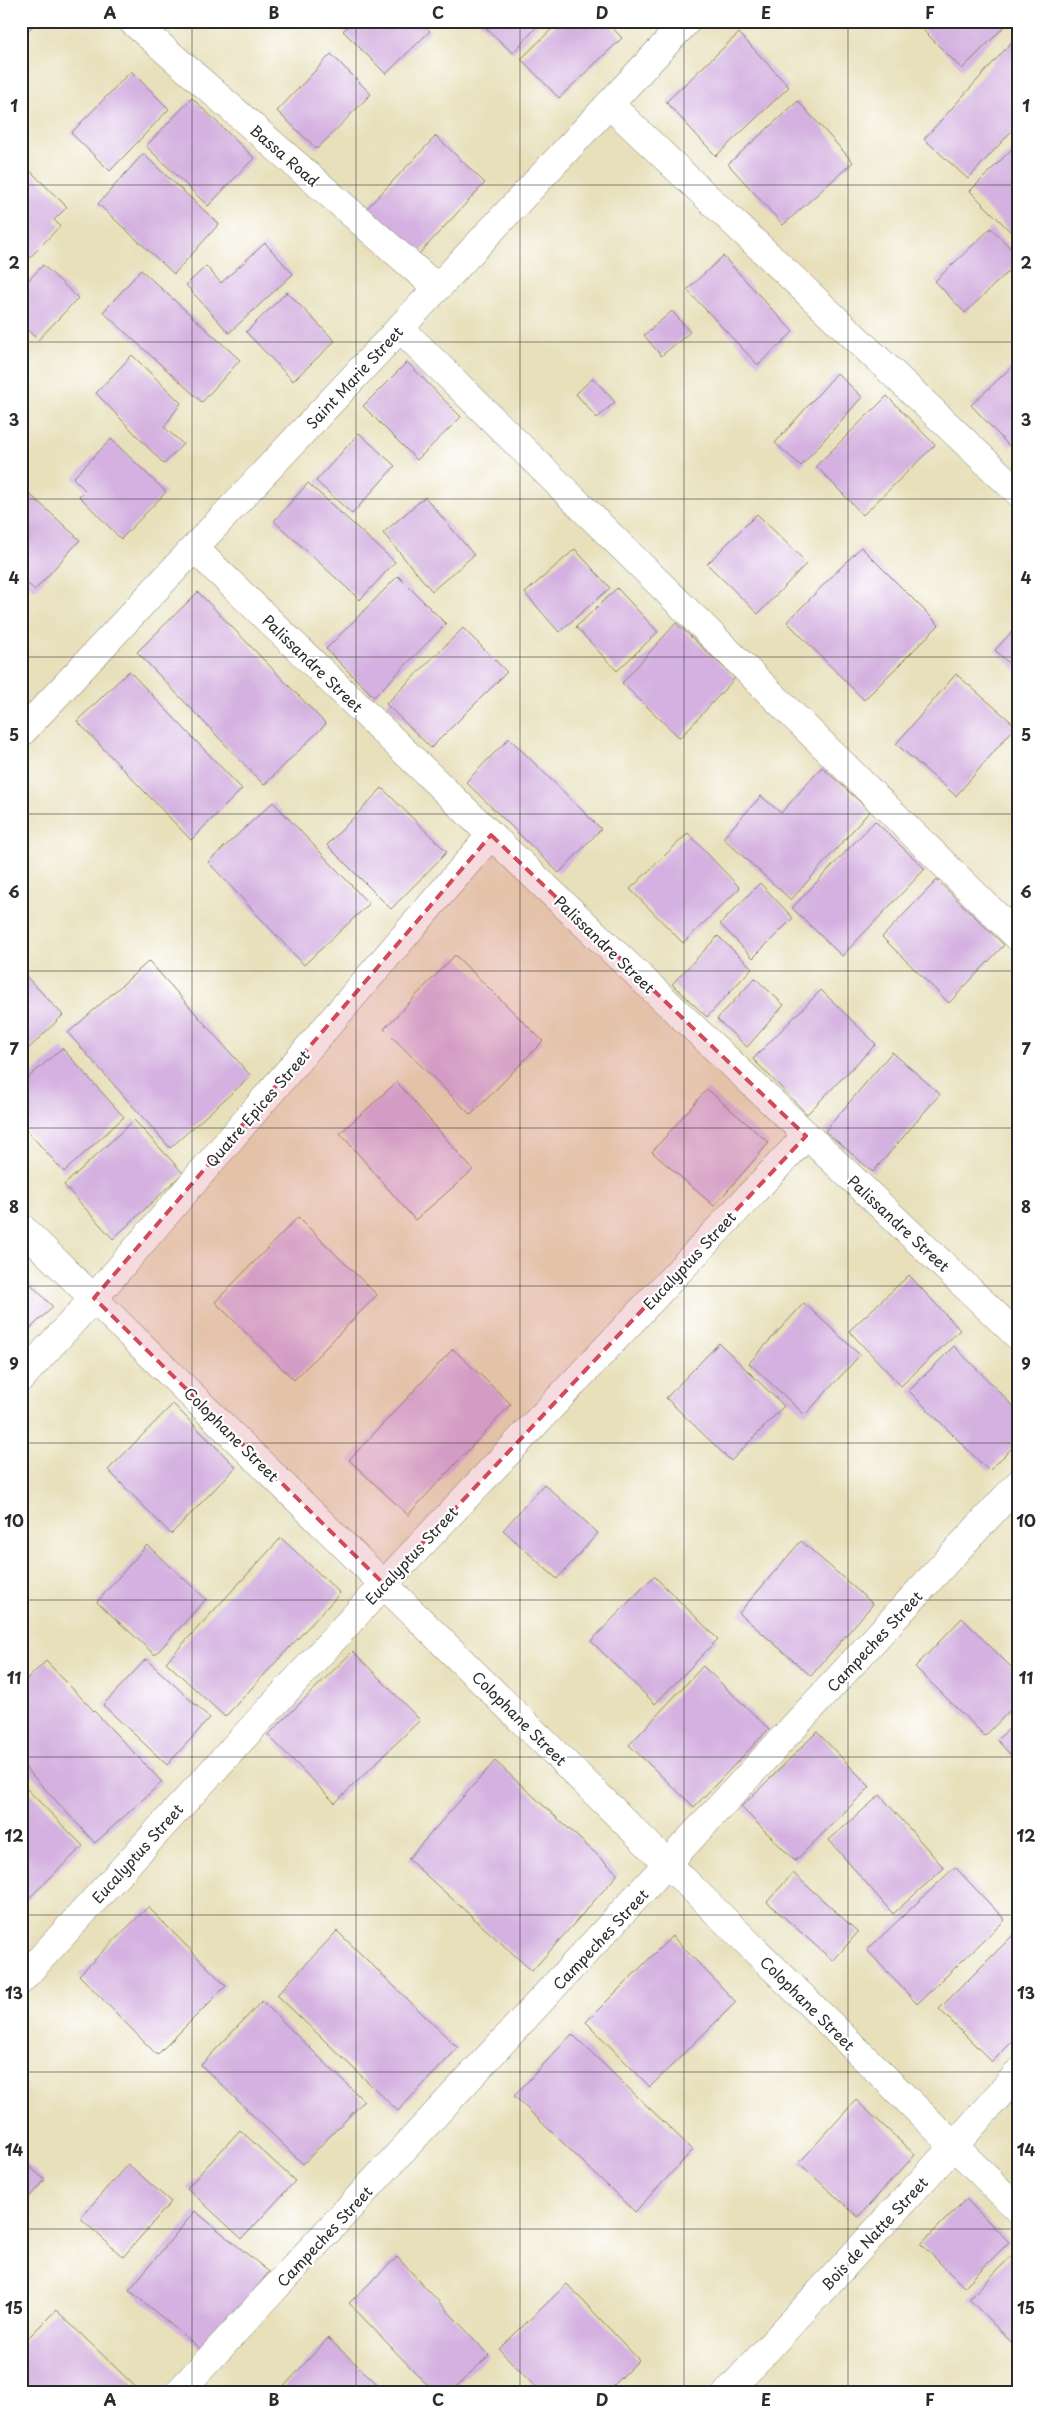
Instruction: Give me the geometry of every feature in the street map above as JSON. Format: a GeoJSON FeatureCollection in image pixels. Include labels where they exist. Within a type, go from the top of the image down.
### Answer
{"type":"FeatureCollection","features":[{"type":"Feature","properties":{"kind":"street","name":"Bassa Road"},"geometry":{"type":"LineString","coordinates":[[132,21],[437,288]]}},
{"type":"Feature","properties":{"kind":"street","name":"Saint Marie Street"},"geometry":{"type":"LineString","coordinates":[[21,733],[687,21]]}},
{"type":"Feature","properties":{"kind":"street"},"geometry":{"type":"LineString","coordinates":[[609,104],[1019,493]]}},
{"type":"Feature","properties":{"kind":"street"},"geometry":{"type":"LineString","coordinates":[[400,328],[1019,938]]}},
{"type":"Feature","properties":{"kind":"street","name":"Palissandre Street"},"geometry":{"type":"LineString","coordinates":[[194,548],[806,1136],[1019,1337]]}},
{"type":"Feature","properties":{"kind":"street","name":"Quatre Epices Street"},"geometry":{"type":"LineString","coordinates":[[21,1378],[94,1298],[492,835]]}},
{"type":"Feature","properties":{"kind":"street","name":"Eucalyptus Street"},"geometry":{"type":"LineString","coordinates":[[21,1980],[384,1584],[806,1136]]}},
{"type":"Feature","properties":{"kind":"street","name":"Colophane Street"},"geometry":{"type":"LineString","coordinates":[[21,1227],[1019,2210]]}},
{"type":"Feature","properties":{"kind":"street","name":"Campeches Street"},"geometry":{"type":"LineString","coordinates":[[178,2393],[1019,1483]]}},
{"type":"Feature","properties":{"kind":"street","name":"Bois de Natte Street"},"geometry":{"type":"LineString","coordinates":[[727,2393],[954,2146],[1019,2072]]}},
{"type":"Feature","properties":{"kind":"highlighted area"},"geometry":{"type":"Polygon","coordinates":[[[491,835],[806,1136],[384,1584],[94,1298],[491,835]]]}},
{"type":"Feature","properties":{"kind":"building"},"geometry":{"type":"Polygon","coordinates":[[[21,21],[36,23],[21,37],[21,21]]]}},
{"type":"Feature","properties":{"kind":"building"},"geometry":{"type":"Polygon","coordinates":[[[353,21],[420,21],[430,31],[386,74],[343,31],[353,21]]]}},
{"type":"Feature","properties":{"kind":"building"},"geometry":{"type":"Polygon","coordinates":[[[478,21],[542,21],[513,53],[478,21]]]}},
{"type":"Feature","properties":{"kind":"building"},"geometry":{"type":"Polygon","coordinates":[[[560,21],[606,21],[622,38],[559,98],[521,59],[560,21]]]}},
{"type":"Feature","properties":{"kind":"building"},"geometry":{"type":"Polygon","coordinates":[[[914,21],[1010,21],[962,69],[914,21]]]}},
{"type":"Feature","properties":{"kind":"building"},"geometry":{"type":"Polygon","coordinates":[[[739,33],[789,87],[716,156],[666,102],[739,33]]]}},
{"type":"Feature","properties":{"kind":"building"},"geometry":{"type":"Polygon","coordinates":[[[1019,34],[1019,123],[968,179],[924,139],[1019,34]]]}},
{"type":"Feature","properties":{"kind":"building"},"geometry":{"type":"Polygon","coordinates":[[[331,54],[371,94],[317,149],[277,111],[331,54]]]}},
{"type":"Feature","properties":{"kind":"building"},"geometry":{"type":"Polygon","coordinates":[[[131,71],[169,109],[110,171],[71,133],[131,71]]]}},
{"type":"Feature","properties":{"kind":"building"},"geometry":{"type":"Polygon","coordinates":[[[192,98],[254,158],[208,206],[146,146],[192,98]]]}},
{"type":"Feature","properties":{"kind":"building"},"geometry":{"type":"Polygon","coordinates":[[[798,101],[853,162],[783,225],[728,164],[798,101]]]}},
{"type":"Feature","properties":{"kind":"building"},"geometry":{"type":"Polygon","coordinates":[[[436,136],[485,183],[417,256],[367,208],[436,136]]]}},
{"type":"Feature","properties":{"kind":"building"},"geometry":{"type":"Polygon","coordinates":[[[1019,142],[1019,240],[970,191],[1019,142]]]}},
{"type":"Feature","properties":{"kind":"building"},"geometry":{"type":"Polygon","coordinates":[[[143,154],[219,224],[174,274],[98,204],[143,154]]]}},
{"type":"Feature","properties":{"kind":"building"},"geometry":{"type":"Polygon","coordinates":[[[21,162],[67,207],[54,220],[60,226],[21,267],[21,162]]]}},
{"type":"Feature","properties":{"kind":"building"},"geometry":{"type":"Polygon","coordinates":[[[991,228],[1019,257],[1019,261],[965,313],[935,281],[991,228]]]}},
{"type":"Feature","properties":{"kind":"building"},"geometry":{"type":"Polygon","coordinates":[[[265,243],[293,274],[229,333],[186,285],[206,266],[221,283],[265,243]]]}},
{"type":"Feature","properties":{"kind":"building"},"geometry":{"type":"Polygon","coordinates":[[[723,256],[793,332],[758,365],[687,290],[723,256]]]}},
{"type":"Feature","properties":{"kind":"building"},"geometry":{"type":"Polygon","coordinates":[[[43,265],[78,298],[38,340],[21,324],[21,288],[43,265]]]}},
{"type":"Feature","properties":{"kind":"building"},"geometry":{"type":"Polygon","coordinates":[[[141,270],[240,360],[202,402],[103,312],[141,270]]]}},
{"type":"Feature","properties":{"kind":"building"},"geometry":{"type":"Polygon","coordinates":[[[287,292],[335,341],[293,381],[246,332],[287,292]]]}},
{"type":"Feature","properties":{"kind":"building"},"geometry":{"type":"Polygon","coordinates":[[[672,311],[690,332],[661,356],[644,335],[672,311]]]}},
{"type":"Feature","properties":{"kind":"building"},"geometry":{"type":"Polygon","coordinates":[[[132,355],[181,403],[164,427],[183,444],[164,464],[96,393],[132,355]]]}},
{"type":"Feature","properties":{"kind":"building"},"geometry":{"type":"Polygon","coordinates":[[[1019,360],[1019,438],[1010,447],[971,405],[1019,360]]]}},
{"type":"Feature","properties":{"kind":"building"},"geometry":{"type":"Polygon","coordinates":[[[407,362],[461,417],[417,460],[363,406],[407,362]]]}},
{"type":"Feature","properties":{"kind":"building"},"geometry":{"type":"Polygon","coordinates":[[[837,373],[862,397],[801,466],[775,443],[837,373]]]}},
{"type":"Feature","properties":{"kind":"building"},"geometry":{"type":"Polygon","coordinates":[[[593,378],[615,402],[597,418],[576,394],[593,378]]]}},
{"type":"Feature","properties":{"kind":"building"},"geometry":{"type":"Polygon","coordinates":[[[887,396],[935,445],[863,515],[816,466],[887,396]]]}},
{"type":"Feature","properties":{"kind":"building"},"geometry":{"type":"Polygon","coordinates":[[[359,433],[395,466],[352,514],[316,481],[359,433]]]}},
{"type":"Feature","properties":{"kind":"building"},"geometry":{"type":"Polygon","coordinates":[[[111,439],[166,492],[121,539],[79,496],[85,490],[73,478],[111,439]]]}},
{"type":"Feature","properties":{"kind":"building"},"geometry":{"type":"Polygon","coordinates":[[[308,483],[395,562],[360,600],[274,521],[308,483]]]}},
{"type":"Feature","properties":{"kind":"building"},"geometry":{"type":"Polygon","coordinates":[[[21,486],[80,540],[35,590],[21,578],[21,486]]]}},
{"type":"Feature","properties":{"kind":"building"},"geometry":{"type":"Polygon","coordinates":[[[425,497],[474,555],[432,591],[383,533],[425,497]]]}},
{"type":"Feature","properties":{"kind":"building"},"geometry":{"type":"Polygon","coordinates":[[[757,514],[807,563],[758,614],[707,564],[757,514]]]}},
{"type":"Feature","properties":{"kind":"building"},"geometry":{"type":"Polygon","coordinates":[[[861,547],[939,625],[864,700],[787,622],[861,547]]]}},
{"type":"Feature","properties":{"kind":"building"},"geometry":{"type":"Polygon","coordinates":[[[575,549],[610,588],[559,632],[525,593],[575,549]]]}},
{"type":"Feature","properties":{"kind":"building"},"geometry":{"type":"Polygon","coordinates":[[[398,576],[446,624],[374,697],[326,649],[398,576]]]}},
{"type":"Feature","properties":{"kind":"building"},"geometry":{"type":"Polygon","coordinates":[[[617,588],[658,632],[617,671],[576,627],[617,588]]]}},
{"type":"Feature","properties":{"kind":"building"},"geometry":{"type":"Polygon","coordinates":[[[198,592],[326,724],[264,785],[137,652],[198,592]]]}},
{"type":"Feature","properties":{"kind":"building"},"geometry":{"type":"Polygon","coordinates":[[[676,623],[735,678],[680,738],[622,683],[676,623]]]}},
{"type":"Feature","properties":{"kind":"building"},"geometry":{"type":"Polygon","coordinates":[[[1019,624],[1019,673],[995,650],[1019,624]]]}},
{"type":"Feature","properties":{"kind":"building"},"geometry":{"type":"Polygon","coordinates":[[[463,628],[507,672],[431,748],[386,704],[463,628]]]}},
{"type":"Feature","properties":{"kind":"building"},"geometry":{"type":"Polygon","coordinates":[[[129,671],[242,789],[191,840],[77,721],[129,671]]]}},
{"type":"Feature","properties":{"kind":"building"},"geometry":{"type":"Polygon","coordinates":[[[956,674],[1016,726],[956,796],[896,744],[956,674]]]}},
{"type":"Feature","properties":{"kind":"building"},"geometry":{"type":"Polygon","coordinates":[[[509,738],[601,829],[559,873],[466,782],[509,738]]]}},
{"type":"Feature","properties":{"kind":"building"},"geometry":{"type":"Polygon","coordinates":[[[822,767],[870,811],[791,900],[723,838],[761,796],[781,813],[822,767]]]}},
{"type":"Feature","properties":{"kind":"building"},"geometry":{"type":"Polygon","coordinates":[[[382,788],[447,852],[391,909],[327,845],[382,788]]]}},
{"type":"Feature","properties":{"kind":"building"},"geometry":{"type":"Polygon","coordinates":[[[273,802],[369,904],[304,965],[208,862],[273,802]]]}},
{"type":"Feature","properties":{"kind":"building"},"geometry":{"type":"Polygon","coordinates":[[[875,821],[925,869],[842,956],[792,908],[875,821]]]}},
{"type":"Feature","properties":{"kind":"building"},"geometry":{"type":"Polygon","coordinates":[[[688,833],[740,888],[683,943],[630,889],[688,833]]]}},
{"type":"Feature","properties":{"kind":"building"},"geometry":{"type":"Polygon","coordinates":[[[937,880],[1004,945],[949,1003],[882,937],[937,880]]]}},
{"type":"Feature","properties":{"kind":"building"},"geometry":{"type":"Polygon","coordinates":[[[760,883],[793,918],[753,958],[720,924],[760,883]]]}},
{"type":"Feature","properties":{"kind":"building"},"geometry":{"type":"Polygon","coordinates":[[[718,936],[752,968],[707,1017],[672,984],[718,936]]]}},
{"type":"Feature","properties":{"kind":"building"},"geometry":{"type":"Polygon","coordinates":[[[455,955],[543,1041],[471,1115],[384,1029],[455,955]]]}},
{"type":"Feature","properties":{"kind":"building"},"geometry":{"type":"Polygon","coordinates":[[[149,961],[251,1076],[170,1148],[68,1033],[149,961]]]}},
{"type":"Feature","properties":{"kind":"building"},"geometry":{"type":"Polygon","coordinates":[[[21,971],[63,1015],[21,1056],[21,971]]]}},
{"type":"Feature","properties":{"kind":"building"},"geometry":{"type":"Polygon","coordinates":[[[755,978],[784,1005],[747,1047],[717,1019],[755,978]]]}},
{"type":"Feature","properties":{"kind":"building"},"geometry":{"type":"Polygon","coordinates":[[[821,990],[876,1044],[807,1114],[753,1059],[821,990]]]}},
{"type":"Feature","properties":{"kind":"building"},"geometry":{"type":"Polygon","coordinates":[[[62,1048],[124,1117],[64,1172],[21,1124],[21,1084],[62,1048]]]}},
{"type":"Feature","properties":{"kind":"building"},"geometry":{"type":"Polygon","coordinates":[[[892,1052],[940,1094],[873,1172],[825,1131],[892,1052]]]}},
{"type":"Feature","properties":{"kind":"building"},"geometry":{"type":"Polygon","coordinates":[[[397,1082],[473,1170],[415,1220],[340,1133],[397,1082]]]}},
{"type":"Feature","properties":{"kind":"building"},"geometry":{"type":"Polygon","coordinates":[[[707,1089],[769,1143],[714,1206],[652,1152],[707,1089]]]}},
{"type":"Feature","properties":{"kind":"building"},"geometry":{"type":"Polygon","coordinates":[[[134,1120],[183,1173],[113,1239],[64,1185],[134,1120]]]}},
{"type":"Feature","properties":{"kind":"building"},"geometry":{"type":"Polygon","coordinates":[[[298,1217],[377,1295],[294,1380],[215,1302],[298,1217]]]}},
{"type":"Feature","properties":{"kind":"building"},"geometry":{"type":"Polygon","coordinates":[[[21,1274],[53,1307],[21,1337],[21,1274]]]}},
{"type":"Feature","properties":{"kind":"building"},"geometry":{"type":"Polygon","coordinates":[[[909,1275],[960,1330],[901,1386],[849,1331],[909,1275]]]}},
{"type":"Feature","properties":{"kind":"building"},"geometry":{"type":"Polygon","coordinates":[[[804,1303],[860,1355],[805,1415],[749,1363],[804,1303]]]}},
{"type":"Feature","properties":{"kind":"building"},"geometry":{"type":"Polygon","coordinates":[[[719,1343],[784,1406],[731,1461],[666,1398],[719,1343]]]}},
{"type":"Feature","properties":{"kind":"building"},"geometry":{"type":"Polygon","coordinates":[[[954,1346],[1019,1412],[1019,1441],[989,1471],[909,1391],[954,1346]]]}},
{"type":"Feature","properties":{"kind":"building"},"geometry":{"type":"Polygon","coordinates":[[[453,1349],[511,1404],[408,1515],[349,1460],[453,1349]]]}},
{"type":"Feature","properties":{"kind":"building"},"geometry":{"type":"Polygon","coordinates":[[[173,1404],[236,1467],[171,1534],[108,1470],[173,1404]]]}},
{"type":"Feature","properties":{"kind":"building"},"geometry":{"type":"Polygon","coordinates":[[[544,1484],[598,1533],[557,1579],[503,1530],[544,1484]]]}},
{"type":"Feature","properties":{"kind":"building"},"geometry":{"type":"Polygon","coordinates":[[[281,1538],[340,1593],[225,1717],[166,1662],[281,1538]]]}},
{"type":"Feature","properties":{"kind":"building"},"geometry":{"type":"Polygon","coordinates":[[[801,1541],[873,1604],[811,1676],[739,1613],[801,1541]]]}},
{"type":"Feature","properties":{"kind":"building"},"geometry":{"type":"Polygon","coordinates":[[[147,1545],[206,1599],[155,1655],[97,1602],[147,1545]]]}},
{"type":"Feature","properties":{"kind":"building"},"geometry":{"type":"Polygon","coordinates":[[[654,1576],[718,1639],[655,1704],[591,1641],[654,1576]]]}},
{"type":"Feature","properties":{"kind":"building"},"geometry":{"type":"Polygon","coordinates":[[[962,1618],[1019,1675],[1019,1701],[985,1736],[915,1667],[962,1618]]]}},
{"type":"Feature","properties":{"kind":"building"},"geometry":{"type":"Polygon","coordinates":[[[353,1651],[420,1720],[335,1803],[268,1735],[353,1651]]]}},
{"type":"Feature","properties":{"kind":"building"},"geometry":{"type":"Polygon","coordinates":[[[146,1659],[210,1718],[167,1765],[103,1705],[146,1659]]]}},
{"type":"Feature","properties":{"kind":"building"},"geometry":{"type":"Polygon","coordinates":[[[46,1661],[162,1782],[95,1843],[21,1763],[21,1685],[46,1661]]]}},
{"type":"Feature","properties":{"kind":"building"},"geometry":{"type":"Polygon","coordinates":[[[703,1666],[769,1729],[694,1807],[629,1745],[703,1666]]]}},
{"type":"Feature","properties":{"kind":"building"},"geometry":{"type":"Polygon","coordinates":[[[1019,1719],[1019,1764],[997,1740],[1019,1719]]]}},
{"type":"Feature","properties":{"kind":"building"},"geometry":{"type":"Polygon","coordinates":[[[817,1732],[870,1787],[795,1861],[741,1807],[817,1732]]]}},
{"type":"Feature","properties":{"kind":"building"},"geometry":{"type":"Polygon","coordinates":[[[495,1761],[618,1874],[532,1971],[408,1859],[495,1761]]]}},
{"type":"Feature","properties":{"kind":"building"},"geometry":{"type":"Polygon","coordinates":[[[21,1783],[83,1846],[21,1906],[21,1783]]]}},
{"type":"Feature","properties":{"kind":"building"},"geometry":{"type":"Polygon","coordinates":[[[880,1795],[944,1868],[893,1914],[829,1840],[880,1795]]]}},
{"type":"Feature","properties":{"kind":"building"},"geometry":{"type":"Polygon","coordinates":[[[955,1867],[1005,1920],[917,2004],[867,1950],[955,1867]]]}},
{"type":"Feature","properties":{"kind":"building"},"geometry":{"type":"Polygon","coordinates":[[[793,1873],[858,1932],[833,1961],[767,1902],[793,1873]]]}},
{"type":"Feature","properties":{"kind":"building"},"geometry":{"type":"Polygon","coordinates":[[[148,1907],[226,1986],[157,2055],[79,1975],[148,1907]]]}},
{"type":"Feature","properties":{"kind":"building"},"geometry":{"type":"Polygon","coordinates":[[[1019,1929],[1019,2035],[992,2062],[939,2009],[1019,1929]]]}},
{"type":"Feature","properties":{"kind":"building"},"geometry":{"type":"Polygon","coordinates":[[[337,1931],[458,2048],[398,2111],[277,1995],[337,1931]]]}},
{"type":"Feature","properties":{"kind":"building"},"geometry":{"type":"Polygon","coordinates":[[[672,1936],[736,2002],[650,2087],[586,2022],[672,1936]]]}},
{"type":"Feature","properties":{"kind":"building"},"geometry":{"type":"Polygon","coordinates":[[[262,2001],[364,2101],[303,2164],[201,2065],[262,2001]]]}},
{"type":"Feature","properties":{"kind":"building"},"geometry":{"type":"Polygon","coordinates":[[[572,2034],[693,2150],[635,2212],[514,2096],[572,2034]]]}},
{"type":"Feature","properties":{"kind":"building"},"geometry":{"type":"Polygon","coordinates":[[[856,2100],[915,2155],[858,2217],[799,2163],[856,2100]]]}},
{"type":"Feature","properties":{"kind":"building"},"geometry":{"type":"Polygon","coordinates":[[[240,2130],[295,2181],[242,2239],[187,2188],[240,2130]]]}},
{"type":"Feature","properties":{"kind":"building"},"geometry":{"type":"Polygon","coordinates":[[[21,2159],[45,2180],[21,2206],[21,2159]]]}},
{"type":"Feature","properties":{"kind":"building"},"geometry":{"type":"Polygon","coordinates":[[[128,2164],[171,2202],[123,2257],[80,2218],[128,2164]]]}},
{"type":"Feature","properties":{"kind":"building"},"geometry":{"type":"Polygon","coordinates":[[[966,2199],[1009,2242],[964,2287],[921,2244],[966,2199]]]}},
{"type":"Feature","properties":{"kind":"building"},"geometry":{"type":"Polygon","coordinates":[[[195,2211],[269,2272],[204,2352],[129,2290],[195,2211]]]}},
{"type":"Feature","properties":{"kind":"building"},"geometry":{"type":"Polygon","coordinates":[[[1019,2248],[1019,2337],[1012,2343],[969,2299],[1019,2248]]]}},
{"type":"Feature","properties":{"kind":"building"},"geometry":{"type":"Polygon","coordinates":[[[397,2257],[489,2355],[450,2393],[435,2393],[349,2303],[397,2257]]]}},
{"type":"Feature","properties":{"kind":"building"},"geometry":{"type":"Polygon","coordinates":[[[567,2284],[639,2360],[606,2393],[541,2393],[499,2349],[567,2284]]]}},
{"type":"Feature","properties":{"kind":"building"},"geometry":{"type":"Polygon","coordinates":[[[56,2310],[142,2393],[21,2393],[21,2345],[56,2310]]]}},
{"type":"Feature","properties":{"kind":"building"},"geometry":{"type":"Polygon","coordinates":[[[328,2338],[387,2393],[278,2393],[328,2338]]]}},
{"type":"Feature","properties":{"kind":"building"},"geometry":{"type":"Polygon","coordinates":[[[483,2387],[490,2393],[478,2393],[483,2387]]]}}]}
